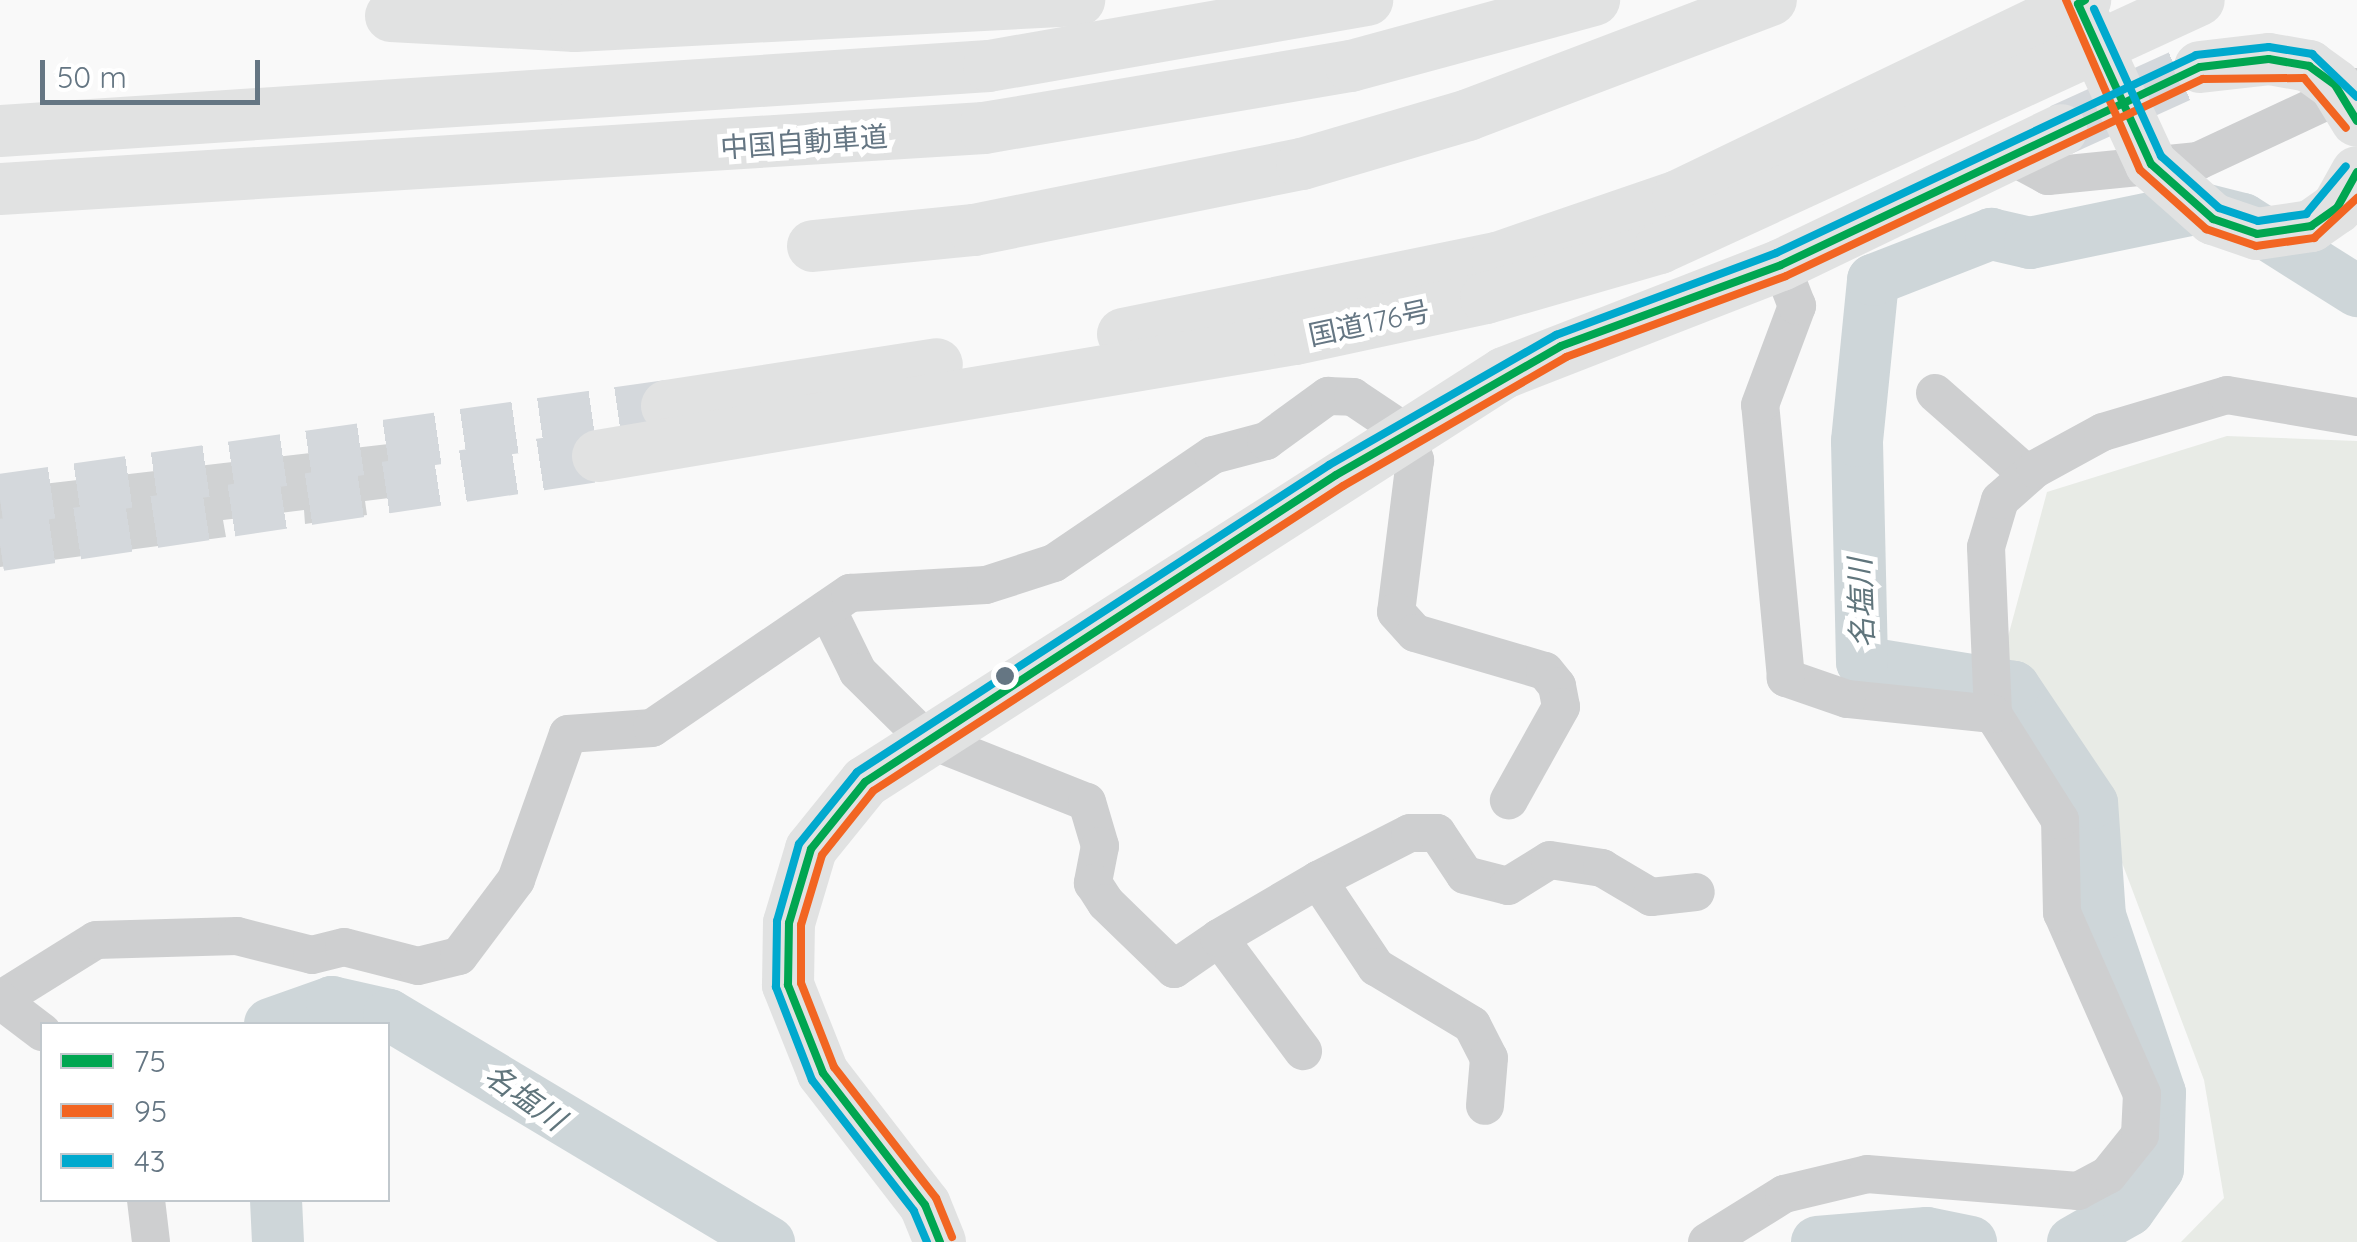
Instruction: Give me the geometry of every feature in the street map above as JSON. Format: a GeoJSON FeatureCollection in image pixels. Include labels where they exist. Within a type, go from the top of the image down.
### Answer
{"type":"FeatureCollection","features":[{"type":"Feature","properties":{"kind":"highway"},"geometry":{"type":"LineString","coordinates":[[392,16],[1078,0]]}},
{"type":"Feature","properties":{"kind":"highway"},"geometry":{"type":"LineString","coordinates":[[0,131],[935,72],[1367,0]]}},
{"type":"Feature","properties":{"kind":"highway","name":"中国自動車道"},"geometry":{"type":"LineString","coordinates":[[0,189],[984,128],[1351,66],[1594,0]]}},
{"type":"Feature","properties":{"kind":"highway"},"geometry":{"type":"LineString","coordinates":[[813,246],[974,230],[1302,164],[1468,115],[1770,0]]}},
{"type":"Feature","properties":{"kind":"highway","name":"国道176号"},"geometry":{"type":"LineString","coordinates":[[667,406],[1089,341],[1498,258],[1678,196],[2084,13],[2200,0]]}},
{"type":"Feature","properties":{"kind":"highway"},"geometry":{"type":"LineString","coordinates":[[2084,13],[2136,138],[2194,206],[2257,234],[2325,218],[2357,172]]}},
{"type":"Feature","properties":{"kind":"highway","name":"国道176号"},"geometry":{"type":"LineString","coordinates":[[598,456],[1295,340],[1486,298],[1660,248],[2084,13]]}},
{"type":"Feature","properties":{"kind":"highway"},"geometry":{"type":"LineString","coordinates":[[2200,67],[2269,59],[2341,81],[2357,121]]}},
{"type":"Feature","properties":{"kind":"highway"},"geometry":{"type":"LineString","coordinates":[[940,1242],[925,1205],[809,1049],[786,952],[811,849],[864,782],[926,738],[1405,432],[1560,346],[1781,265],[2061,130]]}},
{"type":"Feature","properties":{"kind":"street"},"geometry":{"type":"LineString","coordinates":[[2011,156],[2048,176],[2198,161],[2341,81]]}},
{"type":"Feature","properties":{"kind":"street"},"geometry":{"type":"LineString","coordinates":[[1781,265],[1796,306],[1760,405],[1786,678],[1847,698],[1993,714]]}},
{"type":"Feature","properties":{"kind":"street"},"geometry":{"type":"LineString","coordinates":[[1935,393],[2028,475]]}},
{"type":"Feature","properties":{"kind":"street"},"geometry":{"type":"LineString","coordinates":[[1707,1242],[1784,1194],[1867,1174],[2078,1191],[2108,1175],[2140,1136],[2142,1094],[2062,913],[2060,820],[1993,714],[1986,547],[2000,500],[2028,475],[2103,432],[2227,395],[2357,417]]}},
{"type":"Feature","properties":{"kind":"street"},"geometry":{"type":"LineString","coordinates":[[40,1030],[0,1000],[96,940],[237,936],[312,955],[344,946],[418,966],[460,956],[516,880],[568,734],[652,728],[850,593],[986,585],[1054,562],[1213,455],[1266,441],[1328,396],[1353,396],[1405,432],[1415,490],[1396,612],[1414,633],[1545,671],[1557,686],[1561,707],[1510,800]]}},
{"type":"Feature","properties":{"kind":"street"},"geometry":{"type":"LineString","coordinates":[[827,609],[858,672],[926,738],[1087,802],[1100,846],[1094,883],[1174,969],[1318,880],[1410,833],[1437,833],[1465,875],[1508,886],[1550,860],[1602,868],[1651,897],[1696,892]]}},
{"type":"Feature","properties":{"kind":"street"},"geometry":{"type":"LineString","coordinates":[[1318,880],[1376,967],[1472,1025],[1489,1058],[1486,1106]]}},
{"type":"Feature","properties":{"kind":"street"},"geometry":{"type":"LineString","coordinates":[[1220,938],[1303,1051]]}},
{"type":"Feature","properties":{"kind":"street"},"geometry":{"type":"LineString","coordinates":[[146,1202],[152,1242]]}},
{"type":"Feature","properties":{"kind":"shaded area"},"geometry":{"type":"Polygon","coordinates":[[[2227,436],[2357,441],[2357,1242],[2181,1242],[2224,1198],[2204,1080],[2095,791],[2002,659],[2047,492],[2227,436]]]}},
{"type":"Feature","properties":{"kind":"building"},"geometry":{"type":"Polygon","coordinates":[[[406,442],[413,495],[365,501],[367,515],[305,524],[304,510],[223,520],[226,537],[0,567],[0,489],[406,442]]]}},
{"type":"Feature","properties":{"kind":"waterway","name":"名塩川"},"geometry":{"type":"LineString","coordinates":[[2073,1242],[2129,1210],[2158,1169],[2160,1093],[2100,916],[2092,803],[2014,687],[1862,662],[1857,441],[1873,280],[1991,234],[2030,243],[2199,208],[2243,219],[2357,291]]}},
{"type":"Feature","properties":{"kind":"waterway","name":"名塩川"},"geometry":{"type":"LineString","coordinates":[[276,1022],[332,1002],[389,1015],[769,1242]]}},
{"type":"Feature","properties":{"kind":"waterway","name":"名塩川"},"geometry":{"type":"LineString","coordinates":[[276,1202],[278,1242]]}},
{"type":"Feature","properties":{"kind":"waterway","name":"名塩川"},"geometry":{"type":"LineString","coordinates":[[1817,1242],[1927,1233],[1971,1242]]}},
{"type":"Feature","properties":{"kind":"tunnel"},"geometry":{"type":"LineString","coordinates":[[2061,130],[2200,67]]}},
{"type":"Feature","properties":{"kind":"tunnel"},"geometry":{"type":"LineString","coordinates":[[0,500],[667,406]]}},
{"type":"Feature","properties":{"kind":"tunnel"},"geometry":{"type":"LineString","coordinates":[[0,545],[598,456]]}},
{"type":"Feature","properties":{"kind":"transit line","name":"95"},"geometry":{"type":"LineString","coordinates":[[2066,0],[2140,170],[2206,229],[2256,246],[2314,238],[2357,198]]}},
{"type":"Feature","properties":{"kind":"transit line","name":"75"},"geometry":{"type":"LineString","coordinates":[[2085,0],[2078,4],[2151,164],[2213,219],[2257,234],[2311,226],[2337,208],[2357,172]]}},
{"type":"Feature","properties":{"kind":"transit line","name":"43"},"geometry":{"type":"LineString","coordinates":[[2094,9],[2161,156],[2219,208],[2258,221],[2306,214],[2346,166]]}},
{"type":"Feature","properties":{"kind":"transit line","name":"43"},"geometry":{"type":"LineString","coordinates":[[927,1242],[914,1211],[812,1080],[776,987],[777,921],[799,844],[857,772],[1329,465],[1556,335],[1776,253],[2196,55],[2269,47],[2312,54],[2357,97]]}},
{"type":"Feature","properties":{"kind":"transit line","name":"75"},"geometry":{"type":"LineString","coordinates":[[940,1242],[925,1205],[823,1073],[788,985],[789,923],[811,849],[865,782],[1336,475],[1561,346],[1781,265],[2200,67],[2269,59],[2309,66],[2335,85],[2357,121]]}},
{"type":"Feature","properties":{"kind":"transit line","name":"95"},"geometry":{"type":"LineString","coordinates":[[952,1237],[936,1198],[834,1067],[801,983],[801,925],[822,855],[873,791],[1343,486],[1566,357],[1786,276],[2203,79],[2304,78],[2346,128]]}}]}
